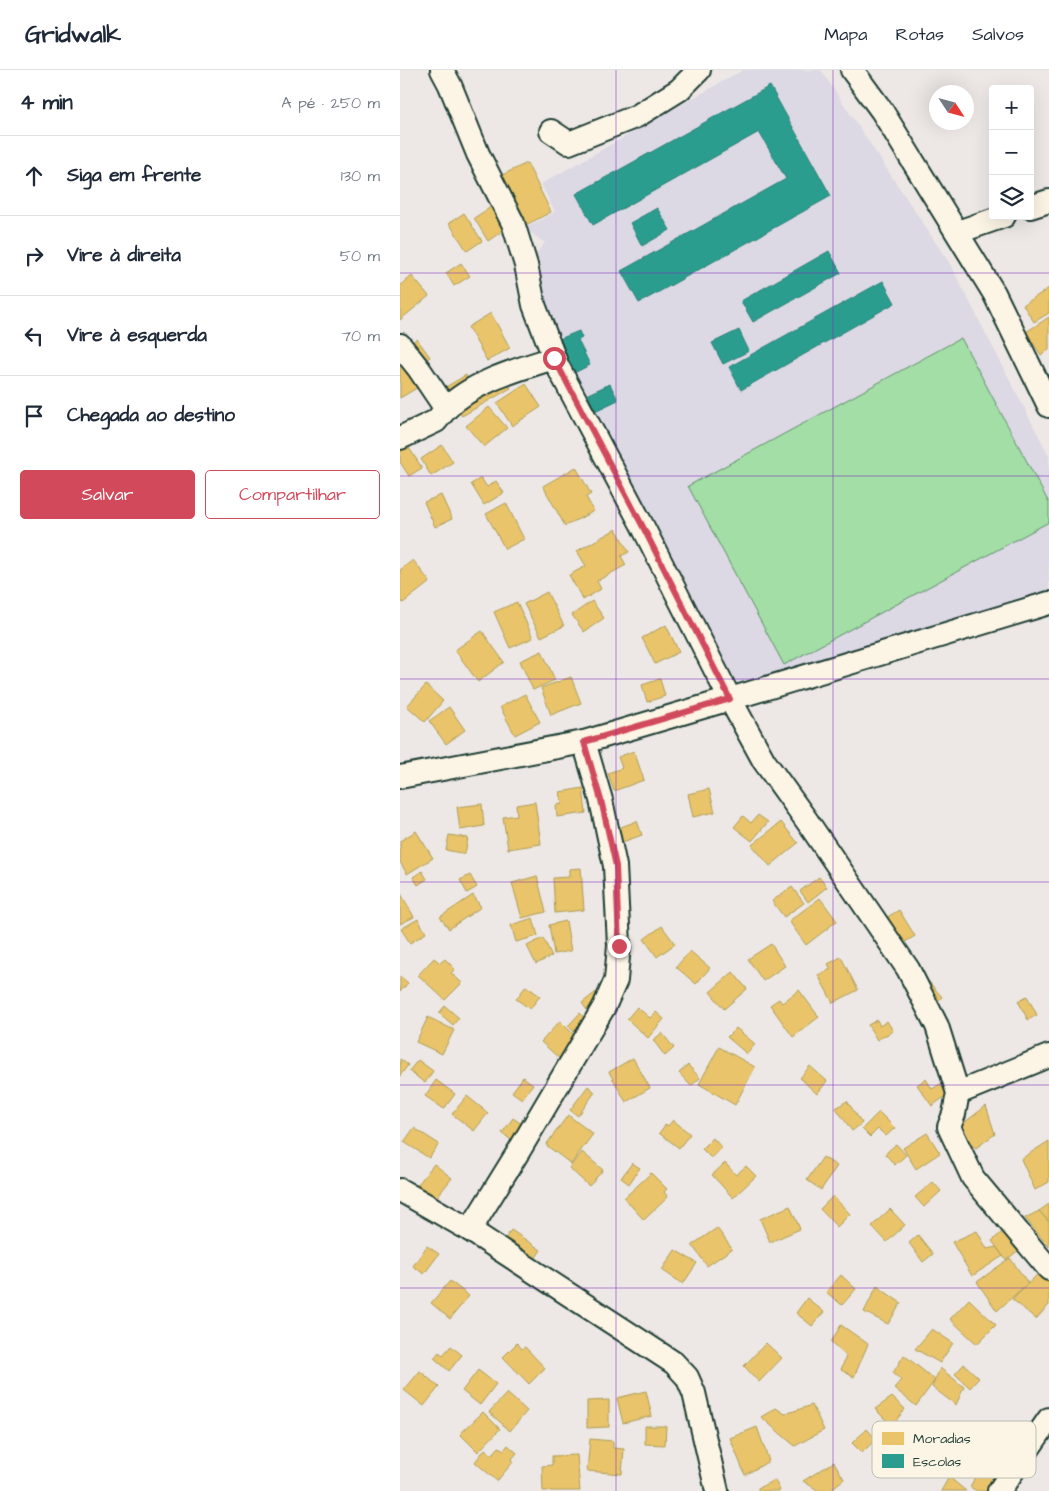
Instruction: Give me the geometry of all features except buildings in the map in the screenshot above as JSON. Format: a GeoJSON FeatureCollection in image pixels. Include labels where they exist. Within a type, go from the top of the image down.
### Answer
{"type":"FeatureCollection","features":[{"type":"Feature","properties":{"kind":"street"},"geometry":{"type":"LineString","coordinates":[[442,70],[478,154],[512,223],[526,265],[534,305],[554,358],[642,525],[730,699],[764,761],[908,969],[938,1026],[958,1093],[954,1114],[949,1127],[973,1178],[1049,1269]]}},
{"type":"Feature","properties":{"kind":"street"},"geometry":{"type":"LineString","coordinates":[[551,131],[569,143],[637,116],[679,90],[699,70]]}},
{"type":"Feature","properties":{"kind":"street"},"geometry":{"type":"LineString","coordinates":[[852,70],[882,111],[994,293],[1049,406]]}},
{"type":"Feature","properties":{"kind":"street"},"geometry":{"type":"LineString","coordinates":[[1034,206],[1049,202]]}},
{"type":"Feature","properties":{"kind":"street"},"geometry":{"type":"LineString","coordinates":[[958,232],[992,220]]}},
{"type":"Feature","properties":{"kind":"street"},"geometry":{"type":"LineString","coordinates":[[400,346],[419,369],[446,409]]}},
{"type":"Feature","properties":{"kind":"street"},"geometry":{"type":"LineString","coordinates":[[400,438],[436,421],[446,409],[460,398],[500,376],[554,358]]}},
{"type":"Feature","properties":{"kind":"street"},"geometry":{"type":"LineString","coordinates":[[400,777],[584,742],[1049,603]]}},
{"type":"Feature","properties":{"kind":"street"},"geometry":{"type":"LineString","coordinates":[[470,1230],[599,1016],[616,980],[619,946],[616,866],[601,800],[584,742]]}},
{"type":"Feature","properties":{"kind":"street"},"geometry":{"type":"LineString","coordinates":[[958,1093],[1049,1056]]}},
{"type":"Feature","properties":{"kind":"street"},"geometry":{"type":"LineString","coordinates":[[400,1190],[470,1230],[674,1363],[687,1377],[694,1393],[718,1491]]}},
{"type":"Feature","properties":{"kind":"street"},"geometry":{"type":"LineString","coordinates":[[1036,1438],[1049,1419]]}},
{"type":"Feature","properties":{"kind":"street"},"geometry":{"type":"LineString","coordinates":[[999,1491],[1008,1478]]}},
{"type":"Feature","properties":{"kind":"shaded area"},"geometry":{"type":"Polygon","coordinates":[[[743,70],[821,70],[950,264],[1049,456],[1049,603],[730,699],[554,358],[526,265],[545,243],[524,228],[555,212],[541,184],[743,70]]]}},
{"type":"Feature","properties":{"kind":"green space"},"geometry":{"type":"Polygon","coordinates":[[[961,338],[1049,503],[1049,522],[784,665],[688,486],[961,338]]]}},
{"type":"Feature","properties":{"kind":"route"},"geometry":{"type":"LineString","coordinates":[[554,358],[642,525],[730,699],[584,742],[601,800],[616,866],[619,946]]}}]}
